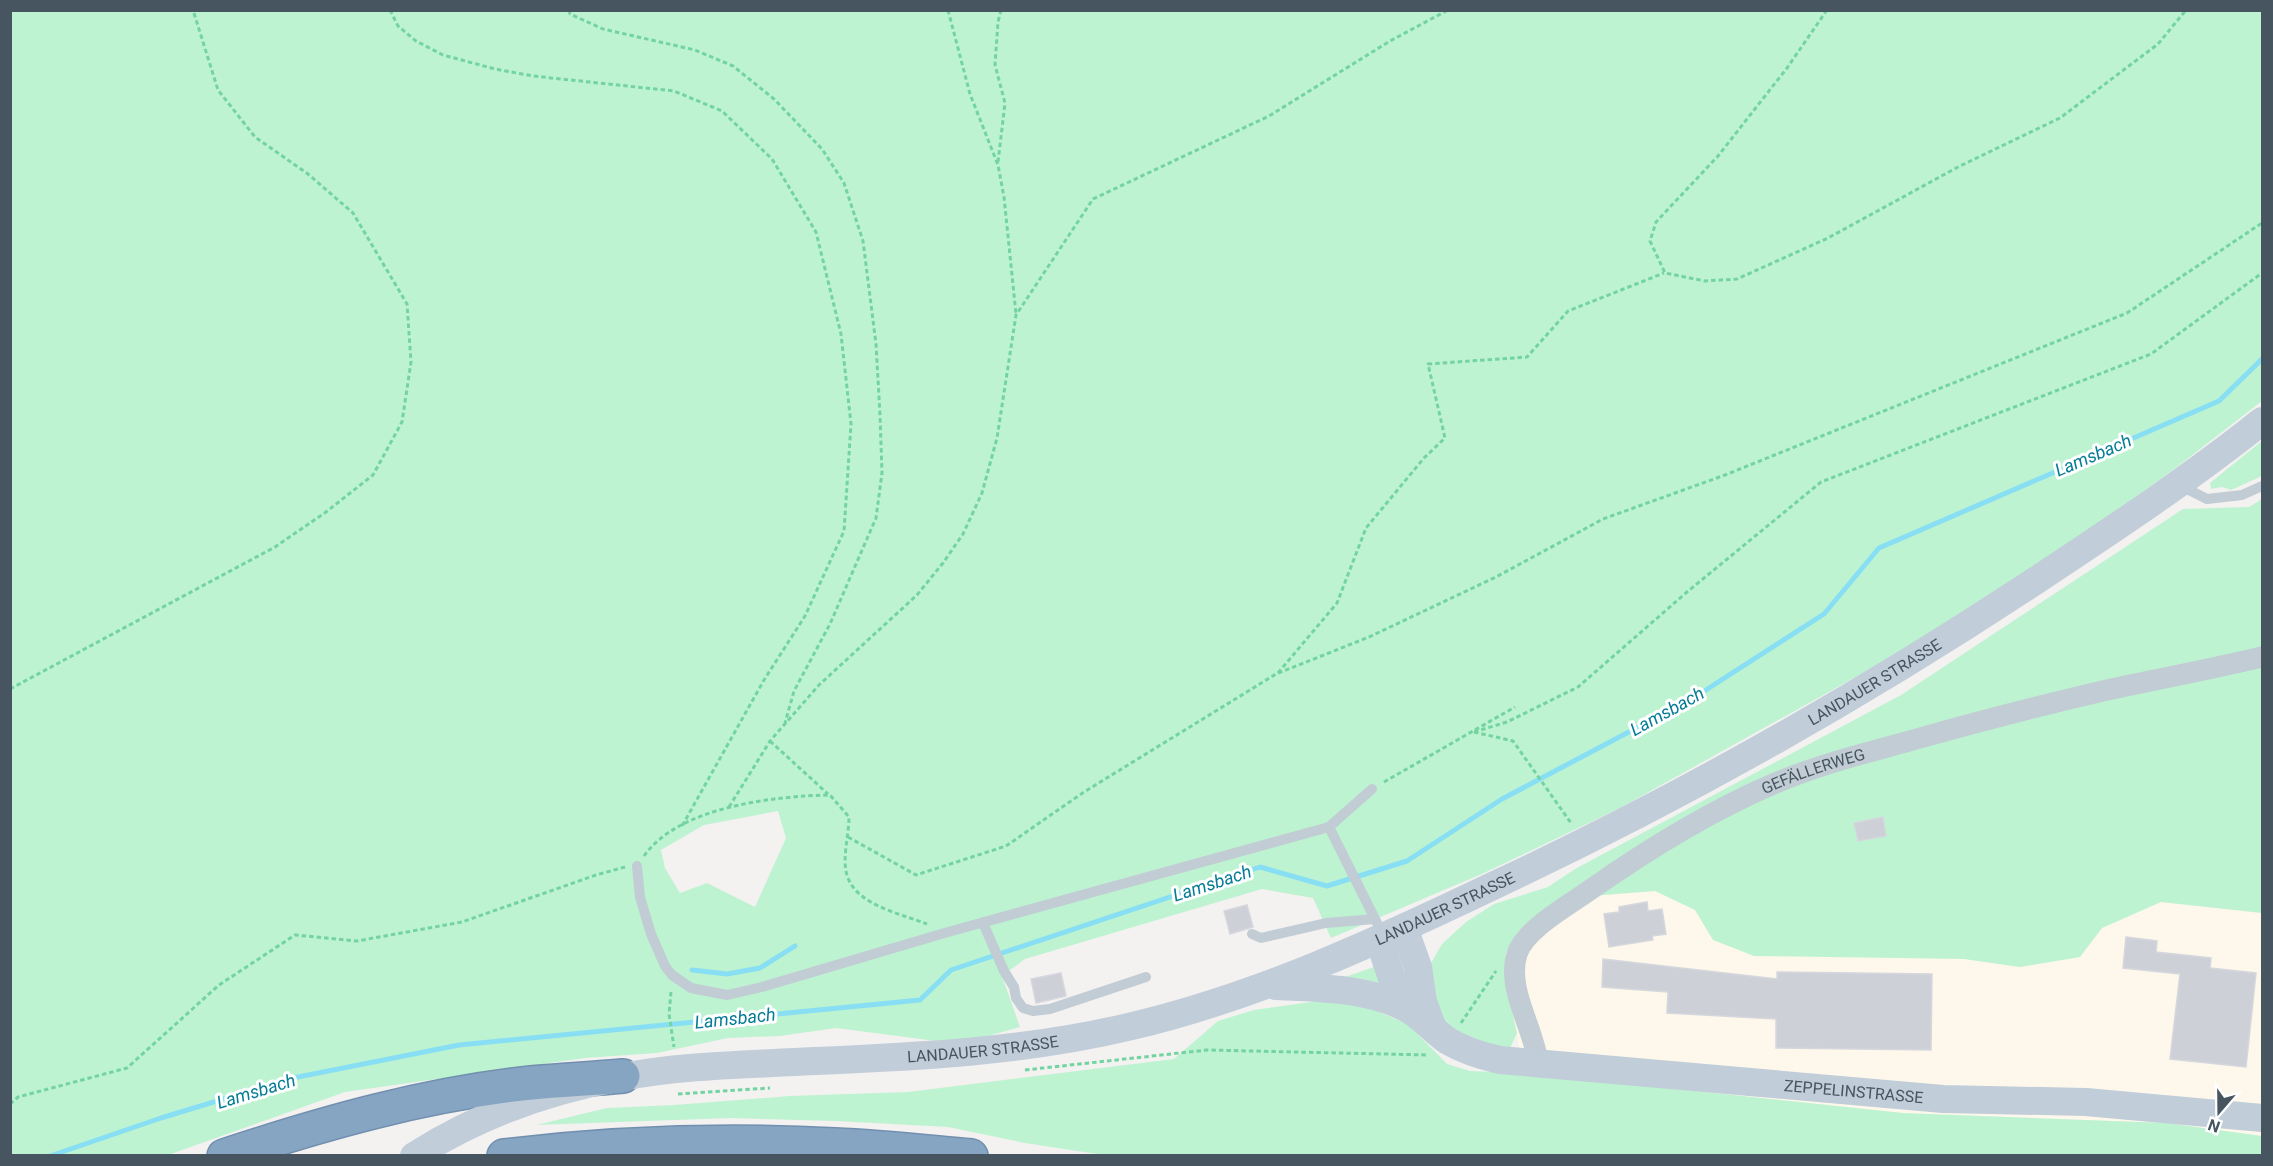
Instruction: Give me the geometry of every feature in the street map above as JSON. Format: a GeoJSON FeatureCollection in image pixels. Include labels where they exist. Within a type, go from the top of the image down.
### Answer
{"type":"FeatureCollection","features":[{"type":"Feature","properties":{"kind":"highway"},"geometry":{"type":"LineString","coordinates":[[224,1155],[365,1113],[461,1093],[531,1083],[623,1076]]}},
{"type":"Feature","properties":{"kind":"highway"},"geometry":{"type":"LineString","coordinates":[[504,1155],[569,1148],[707,1142],[835,1145],[971,1155]]}},
{"type":"Feature","properties":{"kind":"main road","name":"LANDAUER STRASSE"},"geometry":{"type":"LineString","coordinates":[[414,1155],[459,1129],[493,1114],[573,1088],[623,1076],[728,1066],[908,1057],[1062,1040],[1126,1028],[1222,1002],[1265,986],[1586,842],[1808,722],[1998,606],[2179,485],[2262,421]]}},
{"type":"Feature","properties":{"kind":"main road"},"geometry":{"type":"LineString","coordinates":[[1385,931],[1396,990],[1405,1007]]}},
{"type":"Feature","properties":{"kind":"main road"},"geometry":{"type":"LineString","coordinates":[[1385,931],[1418,967],[1423,1002],[1440,1034]]}},
{"type":"Feature","properties":{"kind":"main road"},"geometry":{"type":"LineString","coordinates":[[1265,986],[1320,988],[1368,994],[1405,1007]]}},
{"type":"Feature","properties":{"kind":"main road","name":"ZEPPELINSTRASSE"},"geometry":{"type":"LineString","coordinates":[[1405,1007],[1440,1034],[1474,1054],[1500,1060],[1943,1100],[2086,1102],[2262,1118]]}},
{"type":"Feature","properties":{"kind":"street","name":"GEFÄLLERWEG"},"geometry":{"type":"LineString","coordinates":[[1517,952],[1538,927],[1630,863],[1715,811],[1773,784],[1852,757],[2011,714],[2262,657]]}},
{"type":"Feature","properties":{"kind":"street"},"geometry":{"type":"LineString","coordinates":[[1517,952],[1516,985],[1521,1006],[1535,1040],[1538,1062]]}},
{"type":"Feature","properties":{"kind":"lane"},"geometry":{"type":"LineString","coordinates":[[2179,485],[2207,499],[2242,495],[2262,486]]}},
{"type":"Feature","properties":{"kind":"lane"},"geometry":{"type":"LineString","coordinates":[[637,866],[640,897],[651,934],[665,966],[672,975],[691,988],[727,995],[1329,826],[1372,789]]}},
{"type":"Feature","properties":{"kind":"lane"},"geometry":{"type":"LineString","coordinates":[[1329,826],[1385,931]]}},
{"type":"Feature","properties":{"kind":"lane"},"geometry":{"type":"LineString","coordinates":[[983,923],[1004,971],[1014,987],[1016,998],[1023,1008],[1033,1011],[1050,1010],[1146,977]]}},
{"type":"Feature","properties":{"kind":"lane"},"geometry":{"type":"LineString","coordinates":[[1252,934],[1261,938],[1326,923],[1385,931]]}},
{"type":"Feature","properties":{"kind":"path"},"geometry":{"type":"LineString","coordinates":[[10,689],[275,547],[326,512],[373,475],[402,422],[411,362],[407,304],[353,213],[308,174],[255,137],[219,90],[193,10]]}},
{"type":"Feature","properties":{"kind":"path"},"geometry":{"type":"LineString","coordinates":[[390,10],[398,26],[416,42],[443,55],[523,74],[674,91],[722,111],[772,159],[816,232],[841,334],[851,424],[844,531],[805,616],[764,680],[682,826],[699,815],[729,807],[830,795]]}},
{"type":"Feature","properties":{"kind":"path"},"geometry":{"type":"LineString","coordinates":[[569,10],[570,14],[603,29],[695,50],[734,66],[774,99],[822,149],[844,183],[863,241],[876,344],[880,415],[882,473],[876,518],[830,624],[794,691],[784,725]]}},
{"type":"Feature","properties":{"kind":"path"},"geometry":{"type":"LineString","coordinates":[[729,807],[770,741],[819,685],[917,595],[943,563],[963,534],[982,493],[997,438],[1016,315],[1004,196],[998,165],[970,94],[948,10]]}},
{"type":"Feature","properties":{"kind":"path"},"geometry":{"type":"LineString","coordinates":[[998,165],[1005,103],[995,65],[1001,10]]}},
{"type":"Feature","properties":{"kind":"path"},"geometry":{"type":"LineString","coordinates":[[1016,315],[1094,199],[1269,116],[1390,41],[1448,10]]}},
{"type":"Feature","properties":{"kind":"path"},"geometry":{"type":"LineString","coordinates":[[1665,273],[1650,241],[1656,222],[1718,156],[1788,68],[1827,10]]}},
{"type":"Feature","properties":{"kind":"path"},"geometry":{"type":"LineString","coordinates":[[1276,674],[1336,603],[1366,528],[1424,458],[1445,438],[1428,364],[1527,357],[1568,311],[1665,273],[1705,281],[1737,279],[1828,238],[1958,167],[2060,118],[2158,44],[2186,10]]}},
{"type":"Feature","properties":{"kind":"path"},"geometry":{"type":"LineString","coordinates":[[849,837],[916,875],[1006,846],[1084,792],[1276,674],[1379,632],[1496,577],[1604,519],[1725,475],[2127,313],[2262,223]]}},
{"type":"Feature","properties":{"kind":"path"},"geometry":{"type":"LineString","coordinates":[[1474,732],[1508,722],[1578,687],[1687,592],[1821,482],[2151,354],[2262,273]]}},
{"type":"Feature","properties":{"kind":"path"},"geometry":{"type":"LineString","coordinates":[[1372,789],[1515,707]]}},
{"type":"Feature","properties":{"kind":"path"},"geometry":{"type":"LineString","coordinates":[[1474,732],[1513,741],[1565,814]]}},
{"type":"Feature","properties":{"kind":"path"},"geometry":{"type":"LineString","coordinates":[[770,741],[830,795],[849,818],[846,858],[848,878],[860,895],[872,902],[948,932]]}},
{"type":"Feature","properties":{"kind":"path"},"geometry":{"type":"LineString","coordinates":[[10,1104],[18,1097],[127,1068],[219,985],[295,935],[357,941],[462,922],[596,875]]}},
{"type":"Feature","properties":{"kind":"path"},"geometry":{"type":"LineString","coordinates":[[1022,1071],[1207,1050],[1436,1054],[1440,1034],[1503,962],[1517,952]]}},
{"type":"Feature","properties":{"kind":"path"},"geometry":{"type":"LineString","coordinates":[[672,975],[669,1014],[674,1043]]}},
{"type":"Feature","properties":{"kind":"path"},"geometry":{"type":"LineString","coordinates":[[668,1094],[778,1087]]}},
{"type":"Feature","properties":{"kind":"shaded area"},"geometry":{"type":"Polygon","coordinates":[[[1655,891],[1695,910],[1713,940],[1964,959],[2020,967],[2080,957],[2102,928],[2161,902],[2262,913],[2262,1136],[2166,1123],[1903,1113],[1523,1073],[1508,994],[1506,952],[1519,931],[1565,898],[1655,891]]]}},
{"type":"Feature","properties":{"kind":"green space"},"geometry":{"type":"Polygon","coordinates":[[[10,11],[2262,11],[2262,401],[2177,467],[2098,524],[1924,639],[1620,808],[1484,873],[1331,938],[1313,898],[1262,889],[1025,959],[1002,976],[1020,1027],[981,1038],[936,1041],[836,1028],[780,1036],[728,1038],[657,1053],[585,1058],[345,1092],[168,1155],[11,1155],[10,11]],[[778,811],[704,825],[661,850],[665,868],[680,893],[707,883],[755,907],[786,838],[778,811]]]}},
{"type":"Feature","properties":{"kind":"green space"},"geometry":{"type":"Polygon","coordinates":[[[2262,441],[2262,476],[2231,490],[2222,487],[2211,489],[2210,483],[2262,441]]]}},
{"type":"Feature","properties":{"kind":"green space"},"geometry":{"type":"Polygon","coordinates":[[[2262,499],[2262,913],[2161,902],[2102,928],[2080,957],[2020,967],[1964,959],[1754,956],[1713,940],[1695,910],[1655,891],[1565,898],[1519,931],[1506,952],[1508,994],[1517,1033],[1510,1048],[1499,1047],[1451,1030],[1432,1006],[1430,965],[1442,944],[1466,922],[1494,904],[1548,887],[1575,869],[1901,695],[2183,509],[2249,507],[2262,499]]]}},
{"type":"Feature","properties":{"kind":"green space"},"geometry":{"type":"Polygon","coordinates":[[[1377,966],[1384,985],[1342,978],[1377,966]]]}},
{"type":"Feature","properties":{"kind":"green space"},"geometry":{"type":"Polygon","coordinates":[[[1318,1001],[1355,1002],[1408,1024],[1447,1064],[1470,1071],[1523,1073],[1903,1113],[2166,1123],[2262,1136],[2262,1155],[1110,1156],[1025,1143],[948,1127],[731,1118],[536,1125],[607,1108],[790,1096],[908,1092],[1174,1059],[1218,1021],[1254,1010],[1318,1001]]]}},
{"type":"Feature","properties":{"kind":"building"},"geometry":{"type":"Polygon","coordinates":[[[1883,817],[1886,836],[1858,841],[1854,823],[1883,817]]]}},
{"type":"Feature","properties":{"kind":"building"},"geometry":{"type":"Polygon","coordinates":[[[1647,902],[1648,911],[1662,909],[1666,934],[1652,936],[1653,940],[1609,947],[1604,914],[1619,912],[1619,907],[1647,902]]]}},
{"type":"Feature","properties":{"kind":"building"},"geometry":{"type":"Polygon","coordinates":[[[1247,905],[1253,927],[1230,934],[1224,911],[1247,905]]]}},
{"type":"Feature","properties":{"kind":"building"},"geometry":{"type":"Polygon","coordinates":[[[2126,937],[2157,941],[2156,952],[2211,958],[2210,968],[2256,973],[2246,1067],[2170,1059],[2180,974],[2123,968],[2126,937]]]}},
{"type":"Feature","properties":{"kind":"building"},"geometry":{"type":"Polygon","coordinates":[[[1603,959],[1777,979],[1777,972],[1932,974],[1931,1050],[1776,1048],[1776,1019],[1667,1013],[1668,992],[1602,987],[1603,959]]]}},
{"type":"Feature","properties":{"kind":"building"},"geometry":{"type":"Polygon","coordinates":[[[1061,973],[1066,996],[1036,1003],[1031,979],[1061,973]]]}},
{"type":"Feature","properties":{"kind":"waterway","name":"Lamsbach"},"geometry":{"type":"LineString","coordinates":[[50,1156],[161,1118],[293,1078],[459,1045],[920,1000],[951,970],[1260,867],[1327,886],[1407,861],[1502,799],[1695,697],[1824,614],[1879,548],[2219,401],[2262,359]]}},
{"type":"Feature","properties":{"kind":"waterway"},"geometry":{"type":"LineString","coordinates":[[692,970],[727,974],[760,968],[795,946]]}}]}
